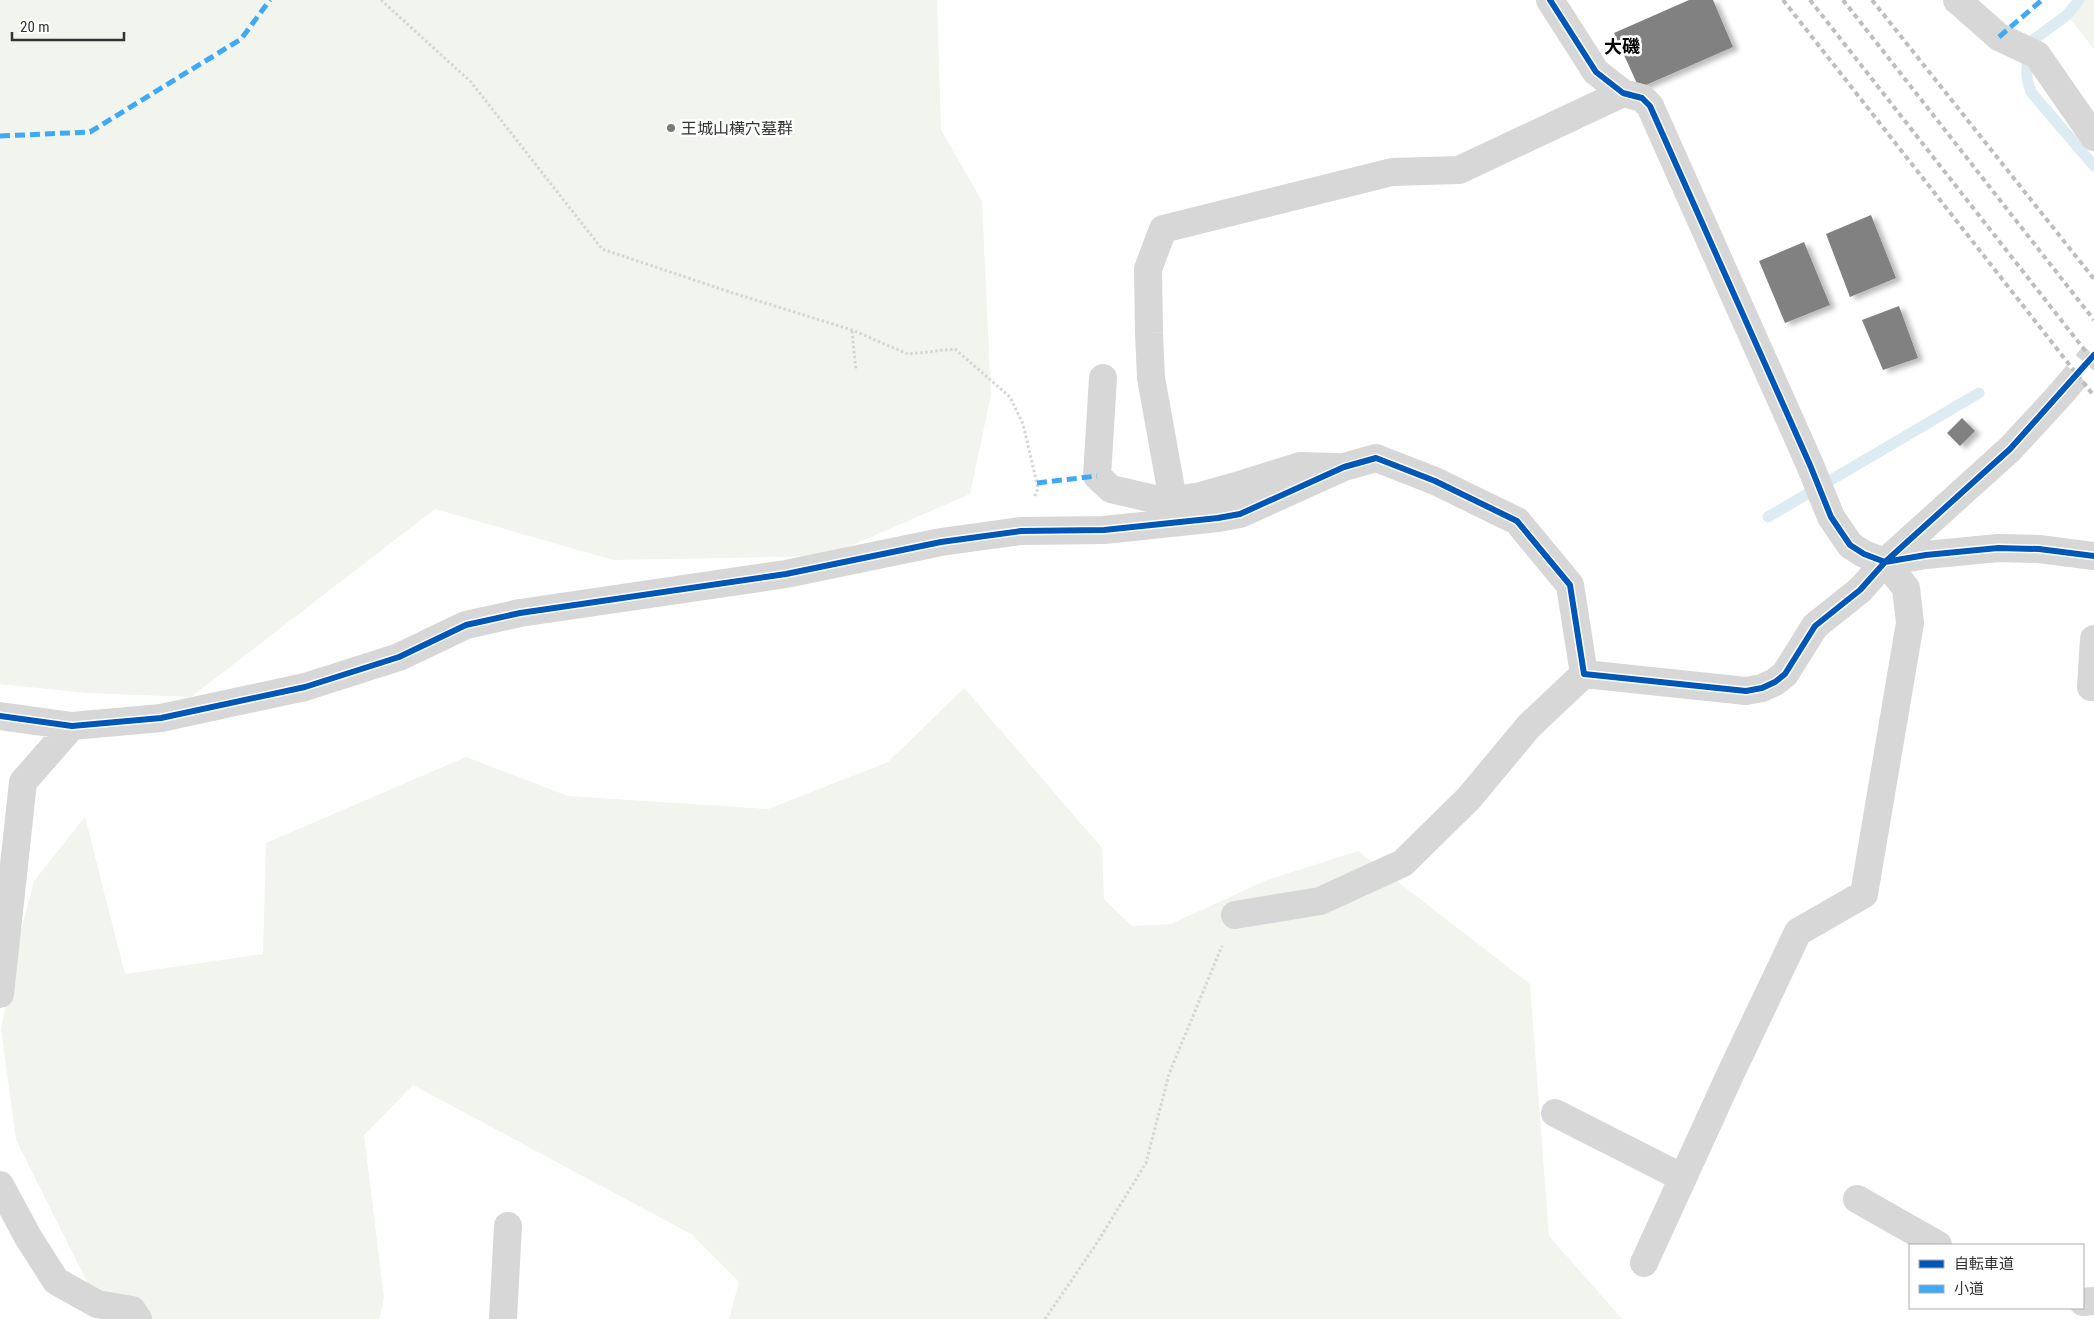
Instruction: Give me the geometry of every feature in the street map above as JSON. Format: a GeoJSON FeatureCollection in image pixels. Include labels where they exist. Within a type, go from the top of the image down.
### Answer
{"type":"FeatureCollection","features":[{"type":"Feature","properties":{"kind":"street"},"geometry":{"type":"LineString","coordinates":[[1550,0],[1596,72],[1623,92],[1642,98],[1650,106],[1810,465],[1827,508],[1837,527],[1850,545],[1864,554],[1885,562],[1906,588],[1910,623],[1864,894],[1798,932],[1644,1263]]}},
{"type":"Feature","properties":{"kind":"street"},"geometry":{"type":"LineString","coordinates":[[1957,0],[2008,43],[2037,55],[2094,137]]}},
{"type":"Feature","properties":{"kind":"street"},"geometry":{"type":"LineString","coordinates":[[1173,500],[1151,378],[1149,334],[1148,269],[1163,228],[1392,172],[1459,170],[1623,92]]}},
{"type":"Feature","properties":{"kind":"street"},"geometry":{"type":"LineString","coordinates":[[1103,378],[1097,476],[1112,489],[1154,499],[1173,500],[1236,486],[1300,466],[1344,468]]}},
{"type":"Feature","properties":{"kind":"street"},"geometry":{"type":"LineString","coordinates":[[1234,915],[1320,901],[1403,863],[1469,798],[1528,726],[1584,674],[1746,691],[1762,688],[1775,682],[1785,674],[1815,626],[1860,590],[1885,562],[2010,449],[2059,396]]}},
{"type":"Feature","properties":{"kind":"street"},"geometry":{"type":"LineString","coordinates":[[0,716],[72,726],[160,718],[305,686],[399,657],[466,625],[520,613],[786,574],[941,542],[1021,531],[1104,530],[1218,518],[1240,514],[1344,468],[1376,458],[1435,481],[1517,522],[1570,585],[1584,674]]}},
{"type":"Feature","properties":{"kind":"street"},"geometry":{"type":"LineString","coordinates":[[1885,562],[1926,555],[1998,548],[2094,556]]}},
{"type":"Feature","properties":{"kind":"street"},"geometry":{"type":"LineString","coordinates":[[2091,686],[2094,639]]}},
{"type":"Feature","properties":{"kind":"street"},"geometry":{"type":"LineString","coordinates":[[0,994],[23,782],[72,726]]}},
{"type":"Feature","properties":{"kind":"street"},"geometry":{"type":"LineString","coordinates":[[1555,1113],[1683,1178]]}},
{"type":"Feature","properties":{"kind":"street"},"geometry":{"type":"LineString","coordinates":[[0,1185],[28,1237],[56,1280],[96,1304],[132,1310],[138,1319]]}},
{"type":"Feature","properties":{"kind":"street"},"geometry":{"type":"LineString","coordinates":[[1857,1198],[1936,1244]]}},
{"type":"Feature","properties":{"kind":"street"},"geometry":{"type":"LineString","coordinates":[[503,1319],[508,1226]]}},
{"type":"Feature","properties":{"kind":"path"},"geometry":{"type":"LineString","coordinates":[[381,0],[471,82],[602,250],[852,330],[908,354],[956,349],[1010,397],[1023,424],[1038,488],[1021,531]]}},
{"type":"Feature","properties":{"kind":"path"},"geometry":{"type":"LineString","coordinates":[[852,330],[856,371]]}},
{"type":"Feature","properties":{"kind":"path"},"geometry":{"type":"LineString","coordinates":[[1045,1319],[1095,1246],[1146,1163],[1169,1074],[1234,915]]}},
{"type":"Feature","properties":{"kind":"shaded area"},"geometry":{"type":"Polygon","coordinates":[[[0,0],[937,0],[941,130],[982,201],[991,395],[970,494],[827,556],[613,560],[435,509],[191,697],[87,693],[0,684],[0,0]]]}},
{"type":"Feature","properties":{"kind":"shaded area"},"geometry":{"type":"Polygon","coordinates":[[[2079,0],[2094,0],[2094,49],[2067,15],[2079,0]]]}},
{"type":"Feature","properties":{"kind":"shaded area"},"geometry":{"type":"Polygon","coordinates":[[[964,688],[1102,848],[1104,899],[1132,926],[1171,924],[1267,880],[1358,851],[1530,984],[1549,1236],[1622,1319],[729,1319],[739,1282],[691,1234],[413,1085],[364,1135],[384,1298],[379,1319],[116,1319],[97,1302],[16,1140],[1,1029],[16,949],[34,881],[85,817],[125,974],[263,954],[266,843],[466,757],[568,796],[768,809],[888,762],[964,688]]]}},
{"type":"Feature","properties":{"kind":"building"},"geometry":{"type":"Polygon","coordinates":[[[1689,0],[1713,0],[1733,47],[1639,88],[1614,33],[1689,0]]]}},
{"type":"Feature","properties":{"kind":"building"},"geometry":{"type":"Polygon","coordinates":[[[1871,215],[1896,278],[1850,297],[1826,234],[1871,215]]]}},
{"type":"Feature","properties":{"kind":"building"},"geometry":{"type":"Polygon","coordinates":[[[1804,242],[1830,305],[1785,323],[1759,261],[1804,242]]]}},
{"type":"Feature","properties":{"kind":"building"},"geometry":{"type":"Polygon","coordinates":[[[1899,306],[1918,358],[1883,370],[1862,320],[1899,306]]]}},
{"type":"Feature","properties":{"kind":"building"},"geometry":{"type":"Polygon","coordinates":[[[1962,418],[1975,431],[1960,446],[1947,433],[1962,418]]]}},
{"type":"Feature","properties":{"kind":"waterway"},"geometry":{"type":"LineString","coordinates":[[2079,0],[2067,15],[2033,40],[2027,66],[2027,78],[2031,92],[2094,166]]}},
{"type":"Feature","properties":{"kind":"waterway"},"geometry":{"type":"LineString","coordinates":[[1768,517],[1979,393]]}},
{"type":"Feature","properties":{"kind":"tunnel"},"geometry":{"type":"LineString","coordinates":[[2059,396],[2094,355]]}},
{"type":"Feature","properties":{"kind":"railway"},"geometry":{"type":"LineString","coordinates":[[1783,0],[2094,396]]}},
{"type":"Feature","properties":{"kind":"railway"},"geometry":{"type":"LineString","coordinates":[[1810,0],[2094,362]]}},
{"type":"Feature","properties":{"kind":"railway"},"geometry":{"type":"LineString","coordinates":[[1843,0],[2094,320]]}},
{"type":"Feature","properties":{"kind":"railway"},"geometry":{"type":"LineString","coordinates":[[1872,0],[2094,279]]}},
{"type":"Feature","properties":{"kind":"marked path"},"geometry":{"type":"LineString","coordinates":[[0,136],[90,132],[241,39],[270,0]]}},
{"type":"Feature","properties":{"kind":"marked path"},"geometry":{"type":"LineString","coordinates":[[1999,37],[2042,0]]}},
{"type":"Feature","properties":{"kind":"marked path"},"geometry":{"type":"LineString","coordinates":[[1037,483],[1097,476]]}},
{"type":"Feature","properties":{"kind":"cycle path"},"geometry":{"type":"LineString","coordinates":[[1550,0],[1596,72],[1623,93],[1642,98],[1650,106],[1810,465],[1831,517],[1850,545],[1864,554],[1885,562],[1926,555],[1998,548],[2039,549],[2094,556]]}},
{"type":"Feature","properties":{"kind":"cycle path"},"geometry":{"type":"LineString","coordinates":[[0,716],[72,726],[161,718],[305,687],[399,657],[466,625],[520,613],[786,574],[941,542],[1021,531],[1104,530],[1218,518],[1240,514],[1344,467],[1376,458],[1435,481],[1517,521],[1570,585],[1584,674],[1746,691],[1762,688],[1775,682],[1785,674],[1815,626],[1860,590],[1885,562],[2010,449],[2094,355]]}},
{"type":"Feature","properties":{"kind":"place","name":"王城山横穴墓群"},"geometry":{"type":"Point","coordinates":[671,128]}},
{"type":"Feature","properties":{"kind":"district","name":"大磯"},"geometry":{"type":"Point","coordinates":[1622,46]}}]}
